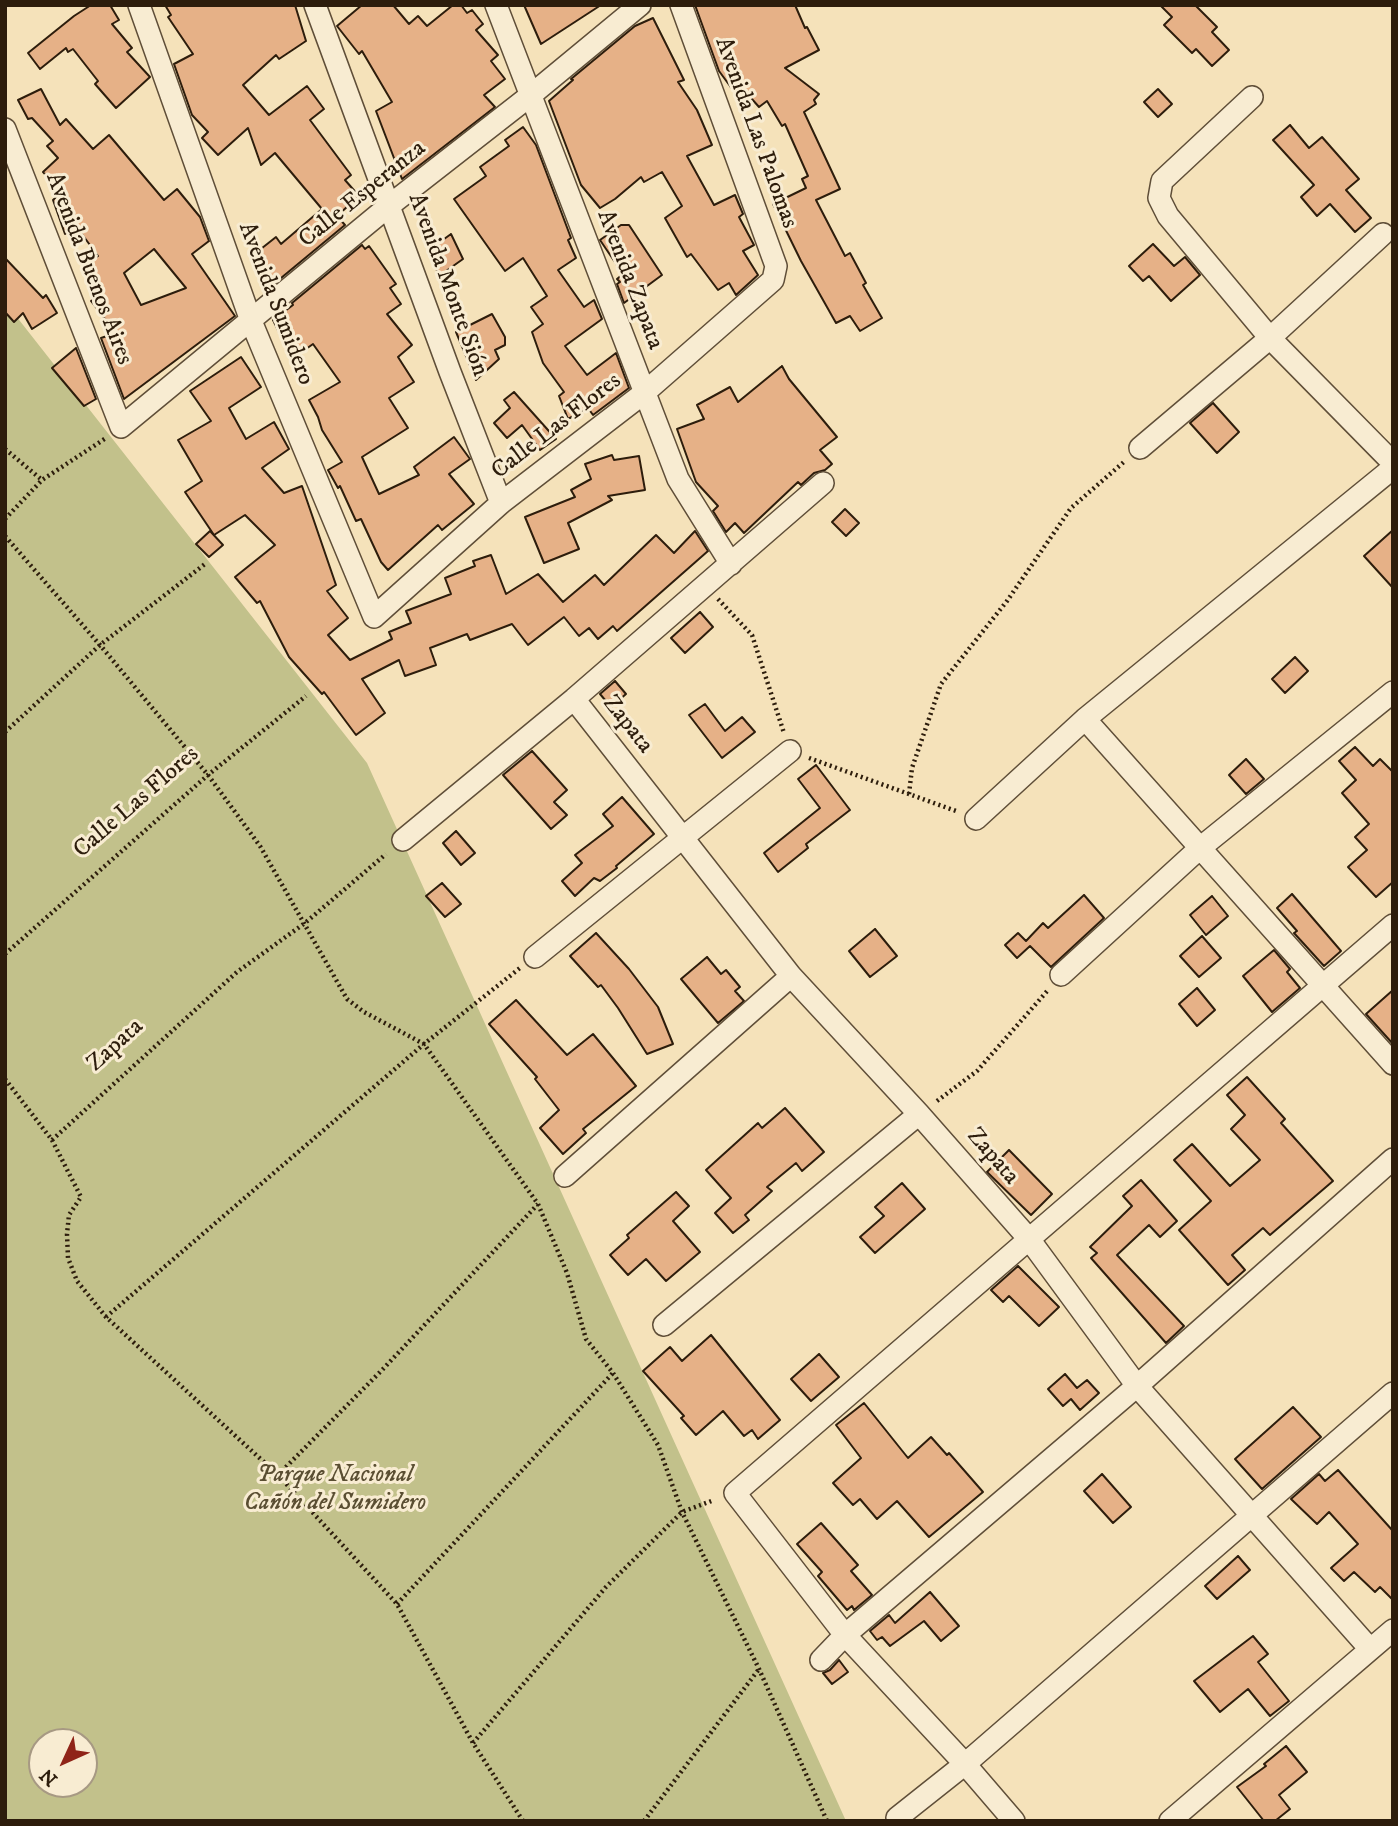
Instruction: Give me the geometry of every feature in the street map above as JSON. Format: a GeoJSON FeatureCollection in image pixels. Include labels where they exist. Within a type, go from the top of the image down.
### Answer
{"type":"FeatureCollection","features":[{"type":"Feature","properties":{"kind":"street","name":"Avenida Sumidero"},"geometry":{"type":"LineString","coordinates":[[139,5],[251,320],[374,617]]}},
{"type":"Feature","properties":{"kind":"street","name":"Avenida Monte Sión"},"geometry":{"type":"LineString","coordinates":[[315,5],[501,503]]}},
{"type":"Feature","properties":{"kind":"street","name":"Avenida Zapata"},"geometry":{"type":"LineString","coordinates":[[496,5],[678,479],[731,564]]}},
{"type":"Feature","properties":{"kind":"street","name":"Calle Esperanza"},"geometry":{"type":"LineString","coordinates":[[121,428],[390,205],[531,95],[640,5]]}},
{"type":"Feature","properties":{"kind":"street","name":"Avenida Las Palomas"},"geometry":{"type":"LineString","coordinates":[[681,5],[776,267],[773,280]]}},
{"type":"Feature","properties":{"kind":"street"},"geometry":{"type":"LineString","coordinates":[[1252,97],[1162,181],[1159,198],[1168,216],[1270,338],[1393,463]]}},
{"type":"Feature","properties":{"kind":"street","name":"Avenida Buenos Aires"},"geometry":{"type":"LineString","coordinates":[[5,129],[121,428]]}},
{"type":"Feature","properties":{"kind":"street"},"geometry":{"type":"LineString","coordinates":[[1140,448],[1270,338],[1382,234]]}},
{"type":"Feature","properties":{"kind":"street","name":"Calle Las Flores"},"geometry":{"type":"LineString","coordinates":[[374,617],[501,503],[644,393],[773,280]]}},
{"type":"Feature","properties":{"kind":"street"},"geometry":{"type":"LineString","coordinates":[[976,819],[1085,719],[1393,468]]}},
{"type":"Feature","properties":{"kind":"street","name":"Zapata"},"geometry":{"type":"LineString","coordinates":[[403,839],[574,699],[823,483]]}},
{"type":"Feature","properties":{"kind":"street"},"geometry":{"type":"LineString","coordinates":[[1061,975],[1200,848],[1393,692]]}},
{"type":"Feature","properties":{"kind":"street","name":"Zapata"},"geometry":{"type":"LineString","coordinates":[[574,699],[790,976],[919,1114],[1029,1239],[1137,1386],[1370,1649]]}},
{"type":"Feature","properties":{"kind":"street"},"geometry":{"type":"LineString","coordinates":[[1085,719],[1393,1064]]}},
{"type":"Feature","properties":{"kind":"street"},"geometry":{"type":"LineString","coordinates":[[535,957],[790,751]]}},
{"type":"Feature","properties":{"kind":"street"},"geometry":{"type":"LineString","coordinates":[[1014,1821],[845,1635],[735,1493],[1393,925]]}},
{"type":"Feature","properties":{"kind":"street"},"geometry":{"type":"LineString","coordinates":[[565,1175],[790,976]]}},
{"type":"Feature","properties":{"kind":"street"},"geometry":{"type":"LineString","coordinates":[[664,1325],[919,1114]]}},
{"type":"Feature","properties":{"kind":"street"},"geometry":{"type":"LineString","coordinates":[[821,1660],[845,1635],[1137,1386],[1393,1159]]}},
{"type":"Feature","properties":{"kind":"street"},"geometry":{"type":"LineString","coordinates":[[897,1818],[965,1765],[1393,1393]]}},
{"type":"Feature","properties":{"kind":"street"},"geometry":{"type":"LineString","coordinates":[[1170,1821],[1393,1630]]}},
{"type":"Feature","properties":{"kind":"path"},"geometry":{"type":"LineString","coordinates":[[5,519],[42,480],[121,428]]}},
{"type":"Feature","properties":{"kind":"path"},"geometry":{"type":"LineString","coordinates":[[909,794],[912,768],[942,684],[1007,601],[1072,508],[1140,448]]}},
{"type":"Feature","properties":{"kind":"path"},"geometry":{"type":"LineString","coordinates":[[5,449],[42,480]]}},
{"type":"Feature","properties":{"kind":"path"},"geometry":{"type":"LineString","coordinates":[[5,536],[208,775],[260,846],[346,999],[364,1012],[424,1044],[538,1204],[567,1273],[586,1339],[612,1373],[658,1445],[682,1512],[759,1670],[827,1821]]}},
{"type":"Feature","properties":{"kind":"path"},"geometry":{"type":"LineString","coordinates":[[5,732],[100,645],[205,564]]}},
{"type":"Feature","properties":{"kind":"path"},"geometry":{"type":"LineString","coordinates":[[705,587],[752,635],[790,751],[976,819]]}},
{"type":"Feature","properties":{"kind":"path","name":"Calle Las Flores"},"geometry":{"type":"LineString","coordinates":[[5,954],[208,775],[306,696]]}},
{"type":"Feature","properties":{"kind":"path","name":"Zapata"},"geometry":{"type":"LineString","coordinates":[[52,1140],[237,972],[305,923],[403,839]]}},
{"type":"Feature","properties":{"kind":"path"},"geometry":{"type":"LineString","coordinates":[[106,1317],[424,1044],[535,957]]}},
{"type":"Feature","properties":{"kind":"path"},"geometry":{"type":"LineString","coordinates":[[919,1114],[977,1071],[1061,975]]}},
{"type":"Feature","properties":{"kind":"path"},"geometry":{"type":"LineString","coordinates":[[5,1079],[52,1140],[81,1197],[69,1215],[68,1258],[77,1281],[106,1317],[278,1475],[397,1604],[473,1743],[523,1821]]}},
{"type":"Feature","properties":{"kind":"path"},"geometry":{"type":"LineString","coordinates":[[278,1475],[384,1368],[538,1204]]}},
{"type":"Feature","properties":{"kind":"path"},"geometry":{"type":"LineString","coordinates":[[397,1604],[612,1373]]}},
{"type":"Feature","properties":{"kind":"path"},"geometry":{"type":"LineString","coordinates":[[473,1743],[606,1587],[682,1512],[735,1493]]}},
{"type":"Feature","properties":{"kind":"path"},"geometry":{"type":"LineString","coordinates":[[644,1821],[759,1670]]}},
{"type":"Feature","properties":{"kind":"green space","name":"Parque Nacional Cañón del Sumidero"},"geometry":{"type":"Polygon","coordinates":[[[5,302],[367,763],[846,1821],[5,1821],[5,302]]]}},
{"type":"Feature","properties":{"kind":"building"},"geometry":{"type":"Polygon","coordinates":[[[91,5],[110,5],[119,20],[112,24],[132,48],[127,52],[150,77],[116,108],[95,84],[98,81],[73,49],[68,52],[66,48],[40,69],[28,53],[91,5]]]}},
{"type":"Feature","properties":{"kind":"building"},"geometry":{"type":"Polygon","coordinates":[[[165,5],[295,5],[306,41],[279,59],[276,55],[243,85],[269,115],[307,86],[324,109],[310,120],[351,175],[345,180],[359,196],[337,216],[345,225],[275,283],[252,256],[276,237],[281,244],[322,209],[275,153],[261,165],[248,128],[218,155],[202,138],[208,132],[192,115],[174,64],[193,54],[168,17],[171,15],[165,5]]]}},
{"type":"Feature","properties":{"kind":"building"},"geometry":{"type":"Polygon","coordinates":[[[362,5],[393,5],[409,24],[418,16],[427,26],[453,5],[461,5],[467,13],[472,10],[483,24],[476,30],[498,55],[491,61],[505,79],[484,95],[495,107],[402,179],[376,111],[392,102],[362,51],[359,54],[337,26],[362,5]]]}},
{"type":"Feature","properties":{"kind":"building"},"geometry":{"type":"Polygon","coordinates":[[[524,5],[601,5],[541,44],[524,5]]]}},
{"type":"Feature","properties":{"kind":"building"},"geometry":{"type":"Polygon","coordinates":[[[695,5],[795,5],[819,50],[785,68],[819,94],[814,100],[816,104],[804,112],[840,189],[816,200],[845,256],[850,253],[866,283],[863,285],[882,318],[860,331],[850,316],[836,323],[773,204],[806,188],[802,179],[808,176],[785,124],[782,126],[767,101],[759,107],[751,98],[744,103],[730,86],[719,71],[695,5]]]}},
{"type":"Feature","properties":{"kind":"building"},"geometry":{"type":"Polygon","coordinates":[[[1160,5],[1195,5],[1217,27],[1212,32],[1229,50],[1212,66],[1196,49],[1192,53],[1164,25],[1172,17],[1160,5]]]}},
{"type":"Feature","properties":{"kind":"building"},"geometry":{"type":"Polygon","coordinates":[[[653,18],[684,80],[678,82],[697,110],[712,145],[687,156],[714,205],[735,195],[743,214],[739,217],[754,245],[743,251],[758,275],[736,295],[729,283],[718,290],[691,254],[687,257],[665,218],[682,206],[662,172],[644,182],[641,177],[600,208],[581,185],[549,101],[573,80],[571,79],[635,26],[653,18]]]}},
{"type":"Feature","properties":{"kind":"building"},"geometry":{"type":"Polygon","coordinates":[[[41,89],[60,125],[66,119],[93,149],[109,135],[164,200],[177,189],[200,217],[209,241],[192,254],[235,316],[124,399],[101,338],[116,333],[91,301],[101,293],[81,269],[98,256],[76,226],[65,234],[53,200],[62,192],[43,172],[58,158],[47,146],[53,141],[32,118],[28,119],[18,100],[41,89]],[[154,249],[124,273],[141,305],[186,288],[154,249]]]}},
{"type":"Feature","properties":{"kind":"building"},"geometry":{"type":"Polygon","coordinates":[[[1158,89],[1172,104],[1158,117],[1144,102],[1158,89]]]}},
{"type":"Feature","properties":{"kind":"building"},"geometry":{"type":"Polygon","coordinates":[[[1290,125],[1309,148],[1322,137],[1359,179],[1346,190],[1371,218],[1355,232],[1330,204],[1317,216],[1301,197],[1314,185],[1273,140],[1290,125]]]}},
{"type":"Feature","properties":{"kind":"building"},"geometry":{"type":"Polygon","coordinates":[[[523,127],[536,145],[576,258],[558,270],[584,307],[594,300],[602,319],[565,346],[587,375],[616,353],[629,388],[593,415],[588,408],[568,419],[559,396],[564,392],[543,363],[532,332],[543,324],[531,307],[547,296],[523,258],[505,271],[454,199],[486,176],[480,167],[509,146],[505,140],[523,127]]]}},
{"type":"Feature","properties":{"kind":"building"},"geometry":{"type":"Polygon","coordinates":[[[621,225],[629,225],[662,275],[624,303],[617,284],[620,282],[617,279],[623,274],[600,240],[621,225]]]}},
{"type":"Feature","properties":{"kind":"building"},"geometry":{"type":"Polygon","coordinates":[[[451,234],[463,259],[439,276],[429,250],[451,234]]]}},
{"type":"Feature","properties":{"kind":"building"},"geometry":{"type":"Polygon","coordinates":[[[1153,244],[1174,266],[1185,257],[1200,275],[1171,301],[1149,276],[1143,281],[1129,266],[1153,244]]]}},
{"type":"Feature","properties":{"kind":"building"},"geometry":{"type":"Polygon","coordinates":[[[362,245],[365,249],[369,246],[396,284],[390,288],[401,304],[387,314],[412,345],[398,357],[414,382],[389,398],[408,428],[362,457],[379,494],[419,475],[414,467],[454,437],[470,459],[449,474],[474,504],[442,530],[438,525],[388,570],[381,562],[361,519],[356,521],[340,486],[338,488],[328,470],[342,462],[322,430],[309,400],[340,382],[313,344],[292,359],[273,320],[362,245]]]}},
{"type":"Feature","properties":{"kind":"building"},"geometry":{"type":"Polygon","coordinates":[[[5,258],[43,298],[46,295],[57,313],[32,329],[23,313],[14,322],[5,312],[5,258]]]}},
{"type":"Feature","properties":{"kind":"building"},"geometry":{"type":"Polygon","coordinates":[[[492,314],[505,337],[505,345],[495,350],[499,359],[476,380],[456,332],[492,314]]]}},
{"type":"Feature","properties":{"kind":"building"},"geometry":{"type":"Polygon","coordinates":[[[76,348],[96,399],[84,406],[52,368],[76,348]]]}},
{"type":"Feature","properties":{"kind":"building"},"geometry":{"type":"Polygon","coordinates":[[[241,357],[261,387],[229,408],[246,439],[274,422],[289,449],[262,468],[284,493],[302,486],[336,585],[327,591],[348,618],[328,635],[350,660],[392,639],[389,632],[411,623],[406,611],[451,594],[445,578],[475,566],[473,561],[491,555],[506,594],[538,574],[563,602],[595,575],[604,585],[656,535],[674,553],[695,531],[708,551],[617,631],[613,626],[598,639],[589,628],[579,636],[564,617],[528,645],[512,624],[470,640],[467,634],[430,648],[436,665],[405,676],[399,660],[362,679],[385,713],[356,735],[324,692],[322,694],[289,657],[260,601],[257,603],[235,577],[275,545],[245,515],[214,535],[185,492],[202,481],[178,440],[211,421],[190,391],[241,357]]]}},
{"type":"Feature","properties":{"kind":"building"},"geometry":{"type":"Polygon","coordinates":[[[782,366],[789,379],[837,437],[820,450],[832,464],[825,470],[814,473],[801,485],[798,482],[744,533],[735,523],[726,532],[713,511],[718,506],[696,482],[677,429],[704,419],[697,405],[730,387],[738,402],[782,366]]]}},
{"type":"Feature","properties":{"kind":"building"},"geometry":{"type":"Polygon","coordinates":[[[514,392],[556,439],[540,450],[522,425],[507,438],[494,423],[510,408],[504,400],[514,392]]]}},
{"type":"Feature","properties":{"kind":"building"},"geometry":{"type":"Polygon","coordinates":[[[1213,403],[1239,432],[1217,453],[1190,423],[1213,403]]]}},
{"type":"Feature","properties":{"kind":"building"},"geometry":{"type":"Polygon","coordinates":[[[612,455],[614,460],[639,456],[645,490],[608,496],[612,500],[568,523],[579,549],[544,563],[525,517],[575,497],[571,490],[591,479],[585,464],[612,455]]]}},
{"type":"Feature","properties":{"kind":"building"},"geometry":{"type":"Polygon","coordinates":[[[845,509],[859,523],[846,536],[832,522],[845,509]]]}},
{"type":"Feature","properties":{"kind":"building"},"geometry":{"type":"Polygon","coordinates":[[[1393,530],[1393,588],[1364,556],[1393,530]]]}},
{"type":"Feature","properties":{"kind":"building"},"geometry":{"type":"Polygon","coordinates":[[[210,531],[223,545],[209,557],[196,544],[210,531]]]}},
{"type":"Feature","properties":{"kind":"building"},"geometry":{"type":"Polygon","coordinates":[[[700,612],[713,627],[685,653],[671,638],[700,612]]]}},
{"type":"Feature","properties":{"kind":"building"},"geometry":{"type":"Polygon","coordinates":[[[1295,657],[1308,671],[1285,693],[1272,679],[1295,657]]]}},
{"type":"Feature","properties":{"kind":"building"},"geometry":{"type":"Polygon","coordinates":[[[615,681],[626,694],[611,707],[600,694],[615,681]]]}},
{"type":"Feature","properties":{"kind":"building"},"geometry":{"type":"Polygon","coordinates":[[[705,704],[725,731],[742,717],[755,732],[722,758],[689,715],[705,704]]]}},
{"type":"Feature","properties":{"kind":"building"},"geometry":{"type":"Polygon","coordinates":[[[1355,747],[1373,766],[1380,759],[1393,772],[1393,882],[1376,897],[1348,867],[1367,850],[1355,837],[1369,824],[1342,793],[1356,780],[1339,761],[1355,747]]]}},
{"type":"Feature","properties":{"kind":"building"},"geometry":{"type":"Polygon","coordinates":[[[532,751],[567,790],[554,802],[567,815],[551,829],[503,775],[532,751]]]}},
{"type":"Feature","properties":{"kind":"building"},"geometry":{"type":"Polygon","coordinates":[[[1246,759],[1264,779],[1246,794],[1229,775],[1246,759]]]}},
{"type":"Feature","properties":{"kind":"building"},"geometry":{"type":"Polygon","coordinates":[[[816,765],[850,810],[806,844],[808,848],[778,872],[764,853],[820,808],[798,779],[816,765]]]}},
{"type":"Feature","properties":{"kind":"building"},"geometry":{"type":"Polygon","coordinates":[[[622,797],[654,834],[616,866],[617,868],[600,881],[594,878],[575,896],[562,881],[582,863],[575,855],[613,826],[603,814],[622,797]]]}},
{"type":"Feature","properties":{"kind":"building"},"geometry":{"type":"Polygon","coordinates":[[[456,831],[475,853],[461,865],[443,843],[456,831]]]}},
{"type":"Feature","properties":{"kind":"building"},"geometry":{"type":"Polygon","coordinates":[[[442,883],[461,904],[445,917],[426,896],[442,883]]]}},
{"type":"Feature","properties":{"kind":"building"},"geometry":{"type":"Polygon","coordinates":[[[1292,894],[1341,951],[1324,966],[1294,933],[1297,931],[1277,908],[1292,894]]]}},
{"type":"Feature","properties":{"kind":"building"},"geometry":{"type":"Polygon","coordinates":[[[1084,895],[1104,918],[1051,967],[1030,946],[1017,958],[1005,945],[1018,933],[1026,941],[1043,923],[1048,928],[1084,895]]]}},
{"type":"Feature","properties":{"kind":"building"},"geometry":{"type":"Polygon","coordinates":[[[1212,896],[1228,916],[1206,935],[1190,915],[1212,896]]]}},
{"type":"Feature","properties":{"kind":"building"},"geometry":{"type":"Polygon","coordinates":[[[875,929],[897,956],[870,977],[849,951],[875,929]]]}},
{"type":"Feature","properties":{"kind":"building"},"geometry":{"type":"Polygon","coordinates":[[[596,933],[629,969],[658,1007],[673,1044],[647,1054],[601,985],[598,987],[570,956],[596,933]]]}},
{"type":"Feature","properties":{"kind":"building"},"geometry":{"type":"Polygon","coordinates":[[[1202,936],[1221,958],[1199,977],[1180,956],[1202,936]]]}},
{"type":"Feature","properties":{"kind":"building"},"geometry":{"type":"Polygon","coordinates":[[[1274,950],[1290,969],[1287,972],[1300,988],[1272,1012],[1243,976],[1274,950]]]}},
{"type":"Feature","properties":{"kind":"building"},"geometry":{"type":"Polygon","coordinates":[[[707,957],[721,974],[726,970],[740,987],[735,991],[744,1001],[718,1023],[681,979],[707,957]]]}},
{"type":"Feature","properties":{"kind":"building"},"geometry":{"type":"Polygon","coordinates":[[[1197,988],[1215,1010],[1197,1026],[1179,1004],[1197,988]]]}},
{"type":"Feature","properties":{"kind":"building"},"geometry":{"type":"Polygon","coordinates":[[[1393,990],[1393,1044],[1366,1014],[1393,990]]]}},
{"type":"Feature","properties":{"kind":"building"},"geometry":{"type":"Polygon","coordinates":[[[516,1000],[567,1055],[593,1034],[636,1086],[583,1129],[586,1133],[563,1154],[540,1128],[559,1110],[535,1079],[537,1077],[489,1024],[516,1000]]]}},
{"type":"Feature","properties":{"kind":"building"},"geometry":{"type":"Polygon","coordinates":[[[1247,1077],[1285,1119],[1281,1123],[1333,1181],[1270,1235],[1263,1228],[1232,1255],[1245,1270],[1228,1285],[1179,1230],[1211,1201],[1174,1160],[1192,1144],[1230,1186],[1260,1160],[1231,1129],[1245,1115],[1227,1095],[1247,1077]]]}},
{"type":"Feature","properties":{"kind":"building"},"geometry":{"type":"Polygon","coordinates":[[[785,1108],[824,1152],[802,1171],[796,1163],[767,1187],[772,1191],[745,1215],[749,1220],[733,1233],[715,1213],[731,1198],[706,1170],[758,1123],[762,1128],[785,1108]]]}},
{"type":"Feature","properties":{"kind":"building"},"geometry":{"type":"Polygon","coordinates":[[[1009,1150],[1052,1194],[1031,1215],[987,1172],[1009,1150]]]}},
{"type":"Feature","properties":{"kind":"building"},"geometry":{"type":"Polygon","coordinates":[[[1141,1180],[1177,1221],[1160,1237],[1149,1225],[1117,1255],[1184,1326],[1166,1343],[1091,1258],[1097,1253],[1090,1247],[1132,1206],[1123,1196],[1141,1180]]]}},
{"type":"Feature","properties":{"kind":"building"},"geometry":{"type":"Polygon","coordinates":[[[902,1183],[925,1209],[875,1253],[860,1237],[884,1216],[875,1207],[902,1183]]]}},
{"type":"Feature","properties":{"kind":"building"},"geometry":{"type":"Polygon","coordinates":[[[676,1192],[689,1206],[673,1221],[700,1252],[666,1281],[646,1259],[628,1275],[610,1255],[629,1238],[627,1235],[676,1192]]]}},
{"type":"Feature","properties":{"kind":"building"},"geometry":{"type":"Polygon","coordinates":[[[1018,1266],[1059,1307],[1039,1326],[1009,1296],[1003,1302],[991,1290],[1018,1266]]]}},
{"type":"Feature","properties":{"kind":"building"},"geometry":{"type":"Polygon","coordinates":[[[711,1335],[780,1420],[758,1439],[752,1430],[744,1436],[723,1411],[696,1435],[681,1418],[684,1416],[643,1371],[670,1347],[682,1361],[711,1335]]]}},
{"type":"Feature","properties":{"kind":"building"},"geometry":{"type":"Polygon","coordinates":[[[819,1354],[839,1377],[811,1401],[791,1379],[819,1354]]]}},
{"type":"Feature","properties":{"kind":"building"},"geometry":{"type":"Polygon","coordinates":[[[1065,1374],[1077,1388],[1087,1380],[1099,1393],[1080,1410],[1071,1399],[1063,1406],[1048,1389],[1065,1374]]]}},
{"type":"Feature","properties":{"kind":"building"},"geometry":{"type":"Polygon","coordinates":[[[864,1403],[908,1458],[931,1437],[983,1492],[929,1537],[897,1501],[877,1519],[860,1499],[853,1505],[833,1483],[861,1458],[836,1425],[864,1403]]]}},
{"type":"Feature","properties":{"kind":"building"},"geometry":{"type":"Polygon","coordinates":[[[1293,1407],[1321,1437],[1262,1489],[1235,1459],[1293,1407]]]}},
{"type":"Feature","properties":{"kind":"building"},"geometry":{"type":"Polygon","coordinates":[[[1338,1470],[1393,1531],[1393,1600],[1380,1587],[1375,1592],[1354,1572],[1344,1581],[1331,1568],[1358,1544],[1329,1512],[1317,1524],[1291,1499],[1319,1474],[1325,1481],[1338,1470]]]}},
{"type":"Feature","properties":{"kind":"building"},"geometry":{"type":"Polygon","coordinates":[[[1102,1474],[1131,1507],[1113,1523],[1084,1491],[1102,1474]]]}},
{"type":"Feature","properties":{"kind":"building"},"geometry":{"type":"Polygon","coordinates":[[[821,1523],[858,1565],[851,1571],[872,1595],[854,1610],[852,1606],[847,1610],[818,1576],[822,1572],[797,1544],[821,1523]]]}},
{"type":"Feature","properties":{"kind":"building"},"geometry":{"type":"Polygon","coordinates":[[[1238,1556],[1250,1570],[1217,1599],[1205,1586],[1238,1556]]]}},
{"type":"Feature","properties":{"kind":"building"},"geometry":{"type":"Polygon","coordinates":[[[930,1592],[959,1626],[941,1641],[924,1621],[890,1646],[882,1637],[877,1640],[870,1631],[889,1615],[895,1623],[930,1592]]]}},
{"type":"Feature","properties":{"kind":"building"},"geometry":{"type":"Polygon","coordinates":[[[1253,1636],[1268,1654],[1258,1662],[1289,1701],[1270,1716],[1248,1689],[1220,1712],[1194,1681],[1253,1636]]]}},
{"type":"Feature","properties":{"kind":"building"},"geometry":{"type":"Polygon","coordinates":[[[839,1660],[848,1672],[832,1684],[823,1673],[839,1660]]]}},
{"type":"Feature","properties":{"kind":"building"},"geometry":{"type":"Polygon","coordinates":[[[1286,1746],[1307,1772],[1279,1795],[1290,1809],[1275,1821],[1264,1821],[1237,1787],[1266,1766],[1264,1764],[1286,1746]]]}}]}
